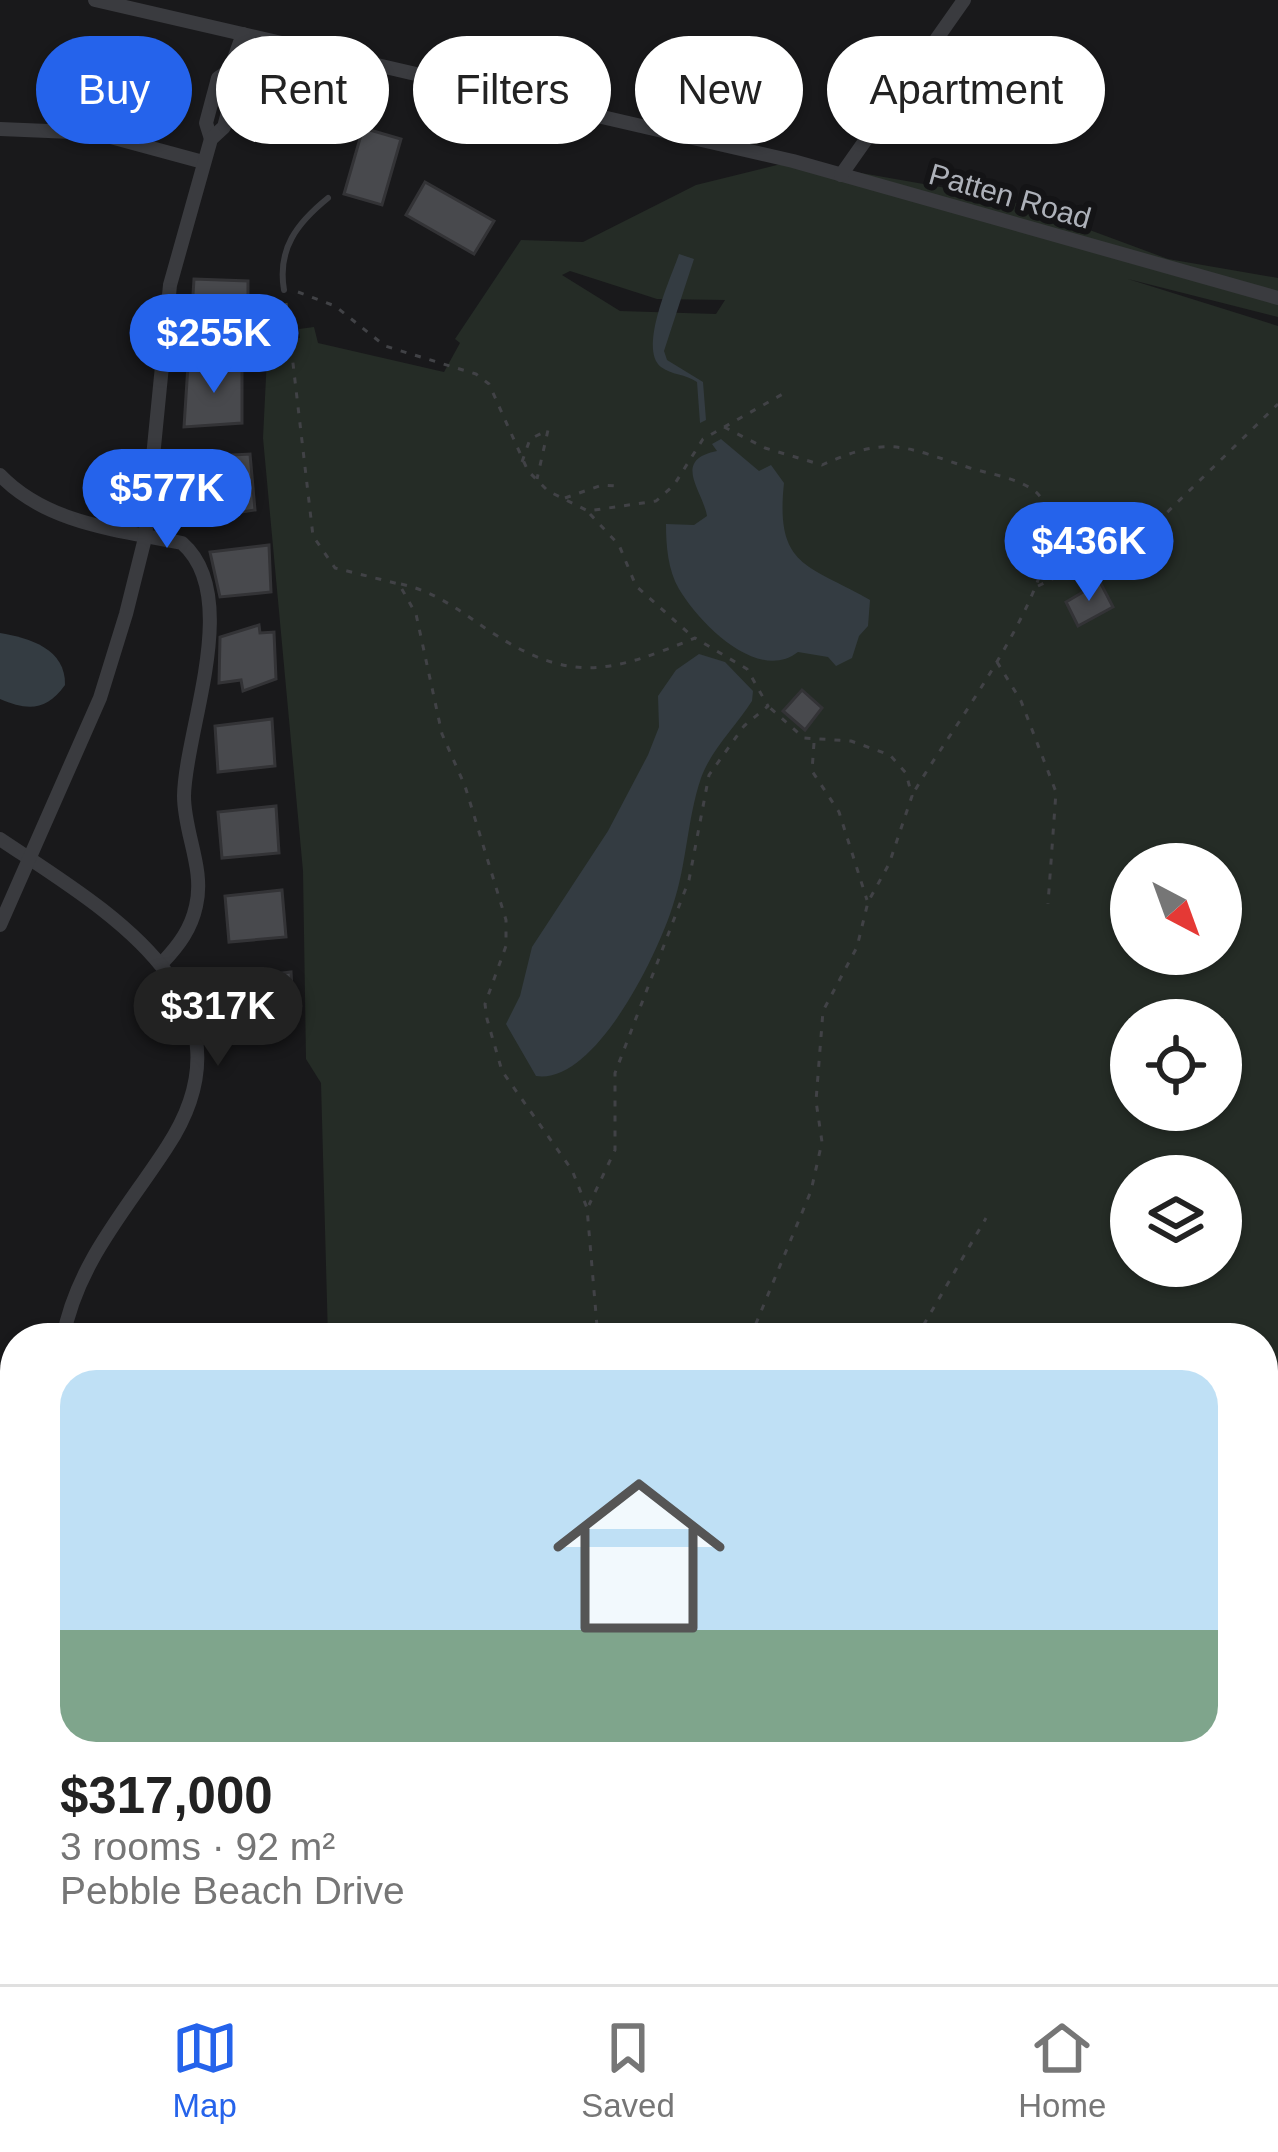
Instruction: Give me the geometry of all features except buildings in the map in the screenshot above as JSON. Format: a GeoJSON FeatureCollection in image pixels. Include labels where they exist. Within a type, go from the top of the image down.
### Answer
{"type":"FeatureCollection","features":[{"type":"Feature","properties":{"kind":"street","name":"Patten Road"},"geometry":{"type":"LineString","coordinates":[[95,0],[841,175],[1278,298]]}},
{"type":"Feature","properties":{"kind":"street"},"geometry":{"type":"LineString","coordinates":[[841,175],[964,0]]}},
{"type":"Feature","properties":{"kind":"street"},"geometry":{"type":"LineString","coordinates":[[0,925],[100,698],[145,538],[170,286],[203,162],[211,139],[224,127],[236,82],[230,70],[243,34]]}},
{"type":"Feature","properties":{"kind":"street"},"geometry":{"type":"LineString","coordinates":[[0,129],[95,133],[203,162]]}},
{"type":"Feature","properties":{"kind":"street"},"geometry":{"type":"LineString","coordinates":[[0,475],[18,492],[62,514],[145,538],[182,543],[193,556],[204,591],[208,649],[184,798],[198,896],[190,926],[164,962]]}},
{"type":"Feature","properties":{"kind":"street"},"geometry":{"type":"LineString","coordinates":[[0,839],[127,928],[164,962],[191,1027],[189,1097],[170,1144],[94,1254],[69,1323]]}},
{"type":"Feature","properties":{"kind":"lane"},"geometry":{"type":"LineString","coordinates":[[284,290],[282,266],[293,233],[328,199]]}},
{"type":"Feature","properties":{"kind":"path"},"geometry":{"type":"LineString","coordinates":[[694,638],[626,664],[586,672],[526,650],[443,599],[335,568],[314,536],[284,290],[318,297],[385,346],[476,374],[490,384],[522,463],[537,481],[588,511],[619,544],[636,586],[694,638],[747,669],[768,706],[796,733],[851,741],[890,755],[907,773],[912,796]]}},
{"type":"Feature","properties":{"kind":"path"},"geometry":{"type":"LineString","coordinates":[[588,511],[656,501],[674,485],[703,439],[788,391]]}},
{"type":"Feature","properties":{"kind":"path"},"geometry":{"type":"LineString","coordinates":[[1108,578],[1148,531],[1278,404]]}},
{"type":"Feature","properties":{"kind":"path"},"geometry":{"type":"LineString","coordinates":[[719,428],[822,465],[867,445],[910,449],[1029,487],[1040,497],[1049,521],[1037,587],[1021,626],[912,796],[889,864],[868,902],[857,947],[830,992],[818,1033],[822,1142],[807,1207],[757,1323]]}},
{"type":"Feature","properties":{"kind":"path"},"geometry":{"type":"LineString","coordinates":[[522,463],[535,433],[548,430],[537,481]]}},
{"type":"Feature","properties":{"kind":"path"},"geometry":{"type":"LineString","coordinates":[[563,498],[602,485],[617,486]]}},
{"type":"Feature","properties":{"kind":"path"},"geometry":{"type":"LineString","coordinates":[[1037,587],[1148,531]]}},
{"type":"Feature","properties":{"kind":"path"},"geometry":{"type":"LineString","coordinates":[[399,584],[416,614],[442,734],[465,786],[506,920],[506,946],[485,1004],[487,1019],[512,1086],[572,1170],[587,1208],[597,1323]]}},
{"type":"Feature","properties":{"kind":"path"},"geometry":{"type":"LineString","coordinates":[[996,660],[1021,701],[1056,792],[1048,904]]}},
{"type":"Feature","properties":{"kind":"path"},"geometry":{"type":"LineString","coordinates":[[587,1208],[616,1150],[616,1073],[689,880],[709,775],[744,726],[768,706]]}},
{"type":"Feature","properties":{"kind":"path"},"geometry":{"type":"LineString","coordinates":[[814,739],[812,771],[839,812],[868,902]]}},
{"type":"Feature","properties":{"kind":"path"},"geometry":{"type":"LineString","coordinates":[[925,1323],[986,1218]]}},
{"type":"Feature","properties":{"kind":"shaded area"},"geometry":{"type":"Polygon","coordinates":[[[793,161],[1003,198],[1168,259],[1278,278],[1278,317],[1128,279],[1278,326],[1278,1323],[328,1323],[321,1083],[306,1059],[303,871],[263,438],[270,296],[287,312],[288,336],[300,338],[299,329],[314,327],[318,343],[444,372],[460,343],[455,339],[521,240],[583,242],[696,185],[793,161]],[[570,271],[562,275],[620,311],[716,314],[725,300],[657,299],[570,271]]]}},
{"type":"Feature","properties":{"kind":"shaded area"},"geometry":{"type":"Polygon","coordinates":[[[679,254],[694,259],[664,351],[667,360],[703,382],[706,420],[700,423],[697,382],[661,367],[653,345],[658,312],[679,254]]]}},
{"type":"Feature","properties":{"kind":"shaded area"},"geometry":{"type":"Polygon","coordinates":[[[721,439],[759,471],[771,465],[784,483],[785,532],[800,560],[870,600],[868,626],[852,658],[836,666],[828,657],[798,652],[782,660],[748,655],[715,632],[679,589],[668,558],[666,524],[694,525],[707,516],[693,469],[703,455],[717,451],[712,444],[721,439]]]}},
{"type":"Feature","properties":{"kind":"shaded area"},"geometry":{"type":"Polygon","coordinates":[[[0,633],[34,642],[53,654],[65,685],[51,700],[28,707],[0,699],[0,633]]]}},
{"type":"Feature","properties":{"kind":"shaded area"},"geometry":{"type":"Polygon","coordinates":[[[699,654],[725,662],[753,691],[752,701],[701,778],[678,889],[665,927],[639,983],[601,1039],[558,1073],[536,1076],[506,1024],[520,996],[532,947],[608,831],[648,755],[659,727],[658,696],[676,670],[699,654]]]}}]}
